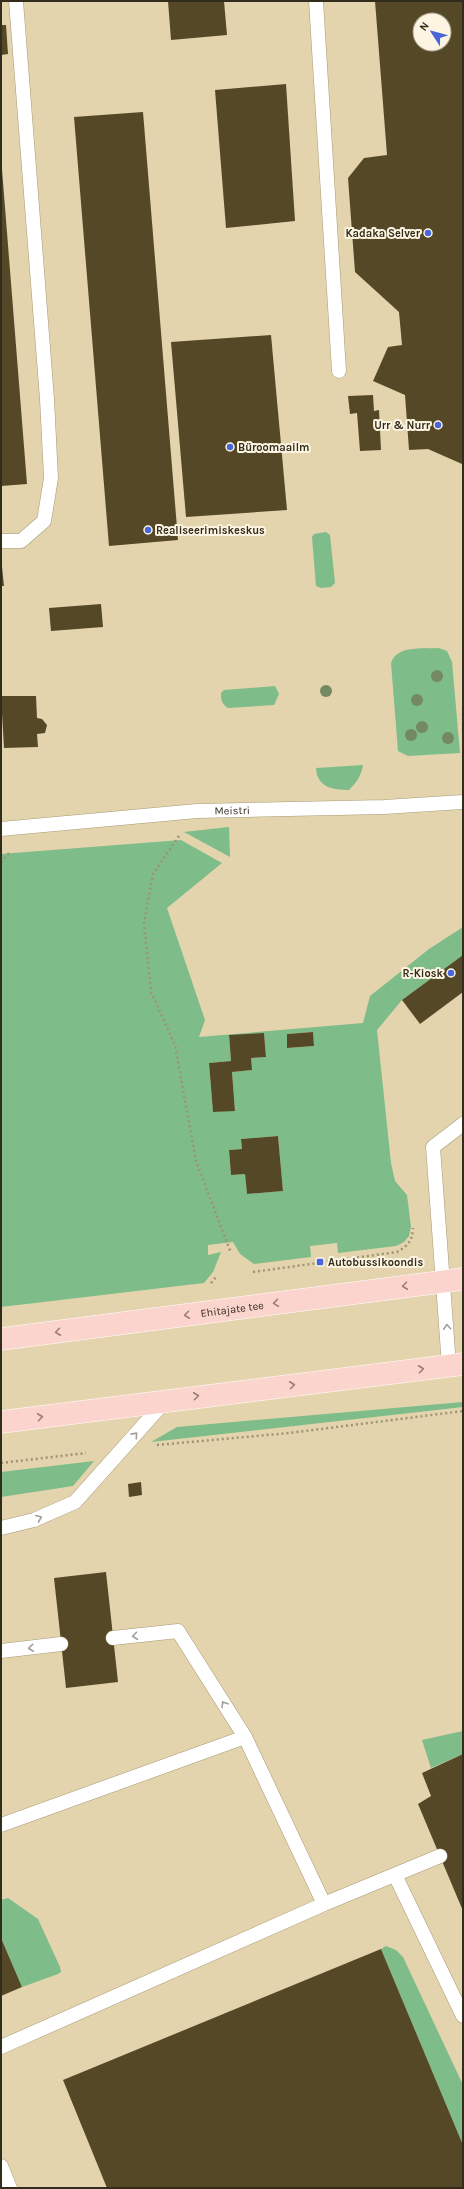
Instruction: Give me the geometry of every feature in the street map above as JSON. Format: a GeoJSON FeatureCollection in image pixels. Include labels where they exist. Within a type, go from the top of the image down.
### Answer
{"type":"FeatureCollection","features":[{"type":"Feature","properties":{"kind":"main road","name":"Ehitajate tee"},"geometry":{"type":"LineString","coordinates":[[1,1339],[454,1280]]}},
{"type":"Feature","properties":{"kind":"main road"},"geometry":{"type":"LineString","coordinates":[[1,1422],[166,1400],[456,1365]]}},
{"type":"Feature","properties":{"kind":"lane"},"geometry":{"type":"LineString","coordinates":[[1,541],[21,541],[44,521],[51,478],[47,399],[16,1]]}},
{"type":"Feature","properties":{"kind":"lane"},"geometry":{"type":"LineString","coordinates":[[316,1],[339,371]]}},
{"type":"Feature","properties":{"kind":"lane","name":"Meistri"},"geometry":{"type":"LineString","coordinates":[[1,829],[197,811],[384,807],[463,802]]}},
{"type":"Feature","properties":{"kind":"lane"},"geometry":{"type":"LineString","coordinates":[[456,1365],[454,1280],[433,1147],[463,1124]]}},
{"type":"Feature","properties":{"kind":"lane"},"geometry":{"type":"LineString","coordinates":[[1,1528],[34,1520],[75,1502],[166,1400]]}},
{"type":"Feature","properties":{"kind":"lane"},"geometry":{"type":"LineString","coordinates":[[113,1638],[178,1631],[245,1738],[324,1904]]}},
{"type":"Feature","properties":{"kind":"lane"},"geometry":{"type":"LineString","coordinates":[[1,1651],[61,1644]]}},
{"type":"Feature","properties":{"kind":"lane"},"geometry":{"type":"LineString","coordinates":[[1,1825],[245,1738]]}},
{"type":"Feature","properties":{"kind":"lane"},"geometry":{"type":"LineString","coordinates":[[1,2047],[324,1904],[440,1856]]}},
{"type":"Feature","properties":{"kind":"lane"},"geometry":{"type":"LineString","coordinates":[[395,1875],[463,2016]]}},
{"type":"Feature","properties":{"kind":"lane"},"geometry":{"type":"LineString","coordinates":[[1,2166],[10,2188]]}},
{"type":"Feature","properties":{"kind":"path"},"geometry":{"type":"LineString","coordinates":[[463,708],[463,730]]}},
{"type":"Feature","properties":{"kind":"path"},"geometry":{"type":"LineString","coordinates":[[179,836],[153,874],[144,923],[151,992],[175,1045],[196,1160],[231,1253]]}},
{"type":"Feature","properties":{"kind":"path"},"geometry":{"type":"LineString","coordinates":[[252,1272],[397,1252],[410,1244],[413,1226],[416,1226]]}},
{"type":"Feature","properties":{"kind":"path"},"geometry":{"type":"LineString","coordinates":[[150,1446],[289,1433],[463,1411]]}},
{"type":"Feature","properties":{"kind":"path"},"geometry":{"type":"LineString","coordinates":[[1,1463],[94,1452]]}},
{"type":"Feature","properties":{"kind":"green space"},"geometry":{"type":"Polygon","coordinates":[[[326,532],[330,535],[335,583],[331,587],[321,588],[316,586],[312,537],[314,534],[326,532]]]}},
{"type":"Feature","properties":{"kind":"green space"},"geometry":{"type":"Polygon","coordinates":[[[418,648],[439,648],[447,651],[452,662],[460,753],[408,756],[398,751],[391,663],[394,657],[404,651],[418,648]]]}},
{"type":"Feature","properties":{"kind":"green space"},"geometry":{"type":"Polygon","coordinates":[[[275,686],[279,694],[274,705],[228,708],[223,704],[221,693],[224,690],[275,686]]]}},
{"type":"Feature","properties":{"kind":"green space"},"geometry":{"type":"Polygon","coordinates":[[[363,765],[358,779],[349,790],[326,786],[319,779],[316,768],[363,765]]]}},
{"type":"Feature","properties":{"kind":"green space"},"geometry":{"type":"Polygon","coordinates":[[[229,827],[230,857],[184,832],[229,827]]]}},
{"type":"Feature","properties":{"kind":"green space"},"geometry":{"type":"Polygon","coordinates":[[[181,840],[222,863],[167,908],[205,1020],[199,1037],[363,1023],[370,996],[429,949],[463,927],[463,955],[402,1000],[377,1030],[391,1163],[395,1181],[407,1195],[411,1227],[409,1236],[404,1242],[396,1246],[338,1253],[337,1243],[310,1246],[311,1257],[254,1264],[240,1254],[233,1242],[208,1245],[208,1255],[221,1252],[213,1272],[204,1283],[1,1307],[1,854],[181,840]],[[313,1032],[287,1034],[288,1048],[314,1046],[313,1032]],[[264,1033],[229,1036],[231,1061],[209,1063],[213,1112],[235,1110],[232,1072],[251,1070],[251,1058],[266,1057],[264,1033]],[[278,1136],[241,1139],[242,1149],[229,1150],[231,1175],[245,1174],[247,1194],[283,1191],[278,1136]]]}},
{"type":"Feature","properties":{"kind":"green space"},"geometry":{"type":"Polygon","coordinates":[[[463,1402],[463,1407],[151,1442],[177,1427],[463,1402]]]}},
{"type":"Feature","properties":{"kind":"green space"},"geometry":{"type":"Polygon","coordinates":[[[94,1461],[73,1486],[1,1497],[1,1472],[94,1461]]]}},
{"type":"Feature","properties":{"kind":"green space"},"geometry":{"type":"Polygon","coordinates":[[[463,1731],[463,1754],[431,1768],[422,1740],[463,1731]]]}},
{"type":"Feature","properties":{"kind":"green space"},"geometry":{"type":"Polygon","coordinates":[[[8,1898],[38,1919],[61,1972],[22,1987],[1,1938],[1,1900],[8,1898]]]}},
{"type":"Feature","properties":{"kind":"green space"},"geometry":{"type":"Polygon","coordinates":[[[386,1946],[396,1950],[403,1957],[463,2085],[463,2145],[381,1949],[386,1946]]]}},
{"type":"Feature","properties":{"kind":"building"},"geometry":{"type":"Polygon","coordinates":[[[168,1],[224,1],[227,35],[171,40],[168,1]]]}},
{"type":"Feature","properties":{"kind":"building"},"geometry":{"type":"Polygon","coordinates":[[[375,1],[463,1],[462,464],[428,449],[409,450],[405,395],[373,381],[388,347],[402,345],[399,312],[355,272],[348,178],[364,158],[387,155],[375,1]]]}},
{"type":"Feature","properties":{"kind":"building"},"geometry":{"type":"Polygon","coordinates":[[[1,25],[6,25],[8,54],[1,55],[1,25]]]}},
{"type":"Feature","properties":{"kind":"building"},"geometry":{"type":"Polygon","coordinates":[[[286,84],[295,221],[226,228],[215,90],[286,84]]]}},
{"type":"Feature","properties":{"kind":"building"},"geometry":{"type":"Polygon","coordinates":[[[143,112],[178,540],[109,546],[74,117],[143,112]]]}},
{"type":"Feature","properties":{"kind":"building"},"geometry":{"type":"Polygon","coordinates":[[[1,157],[27,484],[1,486],[1,157]]]}},
{"type":"Feature","properties":{"kind":"building","name":"Büroomaailm"},"geometry":{"type":"Polygon","coordinates":[[[271,335],[287,510],[186,517],[171,342],[271,335]]]}},
{"type":"Feature","properties":{"kind":"building"},"geometry":{"type":"Polygon","coordinates":[[[373,395],[374,411],[379,410],[381,450],[360,451],[357,413],[350,414],[348,396],[373,395]]]}},
{"type":"Feature","properties":{"kind":"building"},"geometry":{"type":"Polygon","coordinates":[[[1,557],[4,586],[1,586],[1,557]]]}},
{"type":"Feature","properties":{"kind":"building"},"geometry":{"type":"Polygon","coordinates":[[[101,604],[103,627],[51,631],[49,608],[101,604]]]}},
{"type":"Feature","properties":{"kind":"building"},"geometry":{"type":"Polygon","coordinates":[[[1,696],[36,696],[37,718],[42,719],[47,725],[45,733],[37,734],[38,747],[4,748],[1,696]]]}},
{"type":"Feature","properties":{"kind":"building","name":"R-Kiosk"},"geometry":{"type":"Polygon","coordinates":[[[463,955],[463,992],[420,1024],[402,1000],[463,955]]]}},
{"type":"Feature","properties":{"kind":"building"},"geometry":{"type":"Polygon","coordinates":[[[313,1032],[314,1046],[287,1048],[287,1034],[313,1032]]]}},
{"type":"Feature","properties":{"kind":"building"},"geometry":{"type":"Polygon","coordinates":[[[264,1033],[266,1057],[251,1058],[252,1070],[232,1072],[235,1111],[213,1112],[209,1063],[231,1061],[229,1035],[264,1033]]]}},
{"type":"Feature","properties":{"kind":"building"},"geometry":{"type":"Polygon","coordinates":[[[278,1136],[283,1191],[247,1194],[245,1174],[231,1175],[229,1150],[242,1149],[241,1139],[278,1136]]]}},
{"type":"Feature","properties":{"kind":"building"},"geometry":{"type":"Polygon","coordinates":[[[141,1482],[142,1495],[129,1497],[128,1484],[141,1482]]]}},
{"type":"Feature","properties":{"kind":"building"},"geometry":{"type":"Polygon","coordinates":[[[106,1572],[118,1682],[66,1688],[54,1578],[106,1572]]]}},
{"type":"Feature","properties":{"kind":"building"},"geometry":{"type":"Polygon","coordinates":[[[463,1754],[463,1911],[418,1804],[431,1796],[422,1773],[463,1754]]]}},
{"type":"Feature","properties":{"kind":"building"},"geometry":{"type":"Polygon","coordinates":[[[1,1938],[22,1987],[1,1996],[1,1938]]]}},
{"type":"Feature","properties":{"kind":"building"},"geometry":{"type":"Polygon","coordinates":[[[381,1949],[463,2145],[463,2188],[107,2188],[63,2080],[381,1949]]]}},
{"type":"Feature","properties":{"kind":"place","name":"Kadaka Selver"},"geometry":{"type":"Point","coordinates":[428,233]}},
{"type":"Feature","properties":{"kind":"place","name":"Urr & Nurr"},"geometry":{"type":"Point","coordinates":[438,425]}},
{"type":"Feature","properties":{"kind":"place","name":"Büroomaailm"},"geometry":{"type":"Point","coordinates":[230,447]}},
{"type":"Feature","properties":{"kind":"place","name":"Realiseerimiskeskus"},"geometry":{"type":"Point","coordinates":[148,530]}},
{"type":"Feature","properties":{"kind":"place","name":"R-Kiosk"},"geometry":{"type":"Point","coordinates":[451,973]}},
{"type":"Feature","properties":{"kind":"place","name":"Autobussikoondis"},"geometry":{"type":"Point","coordinates":[320,1262]}}]}
